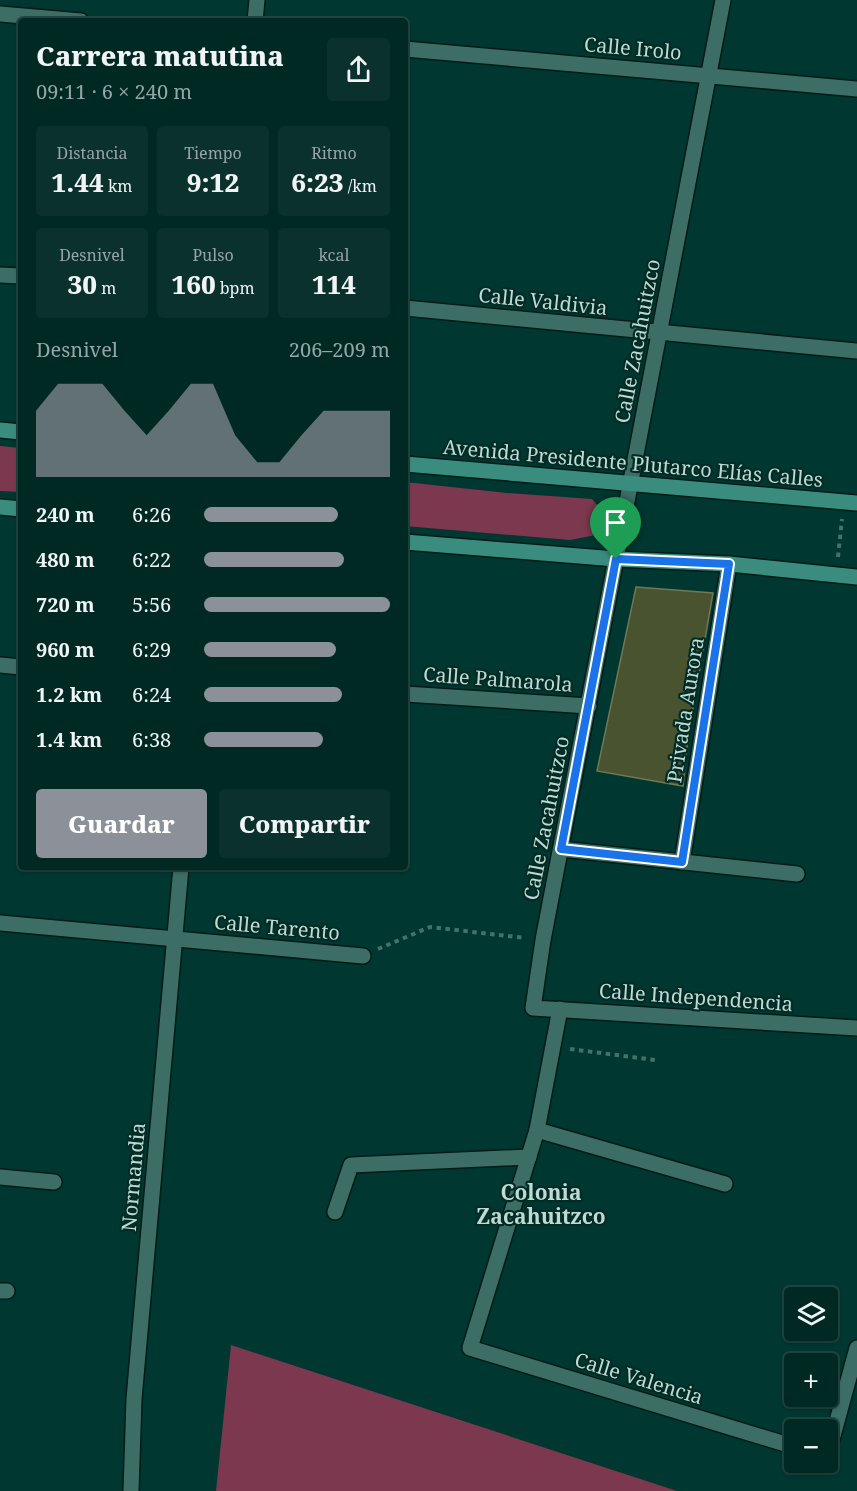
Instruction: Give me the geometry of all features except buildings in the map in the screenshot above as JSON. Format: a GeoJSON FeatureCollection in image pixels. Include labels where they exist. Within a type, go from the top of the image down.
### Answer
{"type":"FeatureCollection","features":[{"type":"Feature","properties":{"kind":"main road"},"geometry":{"type":"LineString","coordinates":[[0,430],[18,432]]}},
{"type":"Feature","properties":{"kind":"main road","name":"Avenida Presidente Plutarco Elías Calles"},"geometry":{"type":"LineString","coordinates":[[408,464],[850,502]]}},
{"type":"Feature","properties":{"kind":"main road"},"geometry":{"type":"LineString","coordinates":[[0,507],[18,509]]}},
{"type":"Feature","properties":{"kind":"main road"},"geometry":{"type":"LineString","coordinates":[[408,542],[616,559],[729,564],[857,577]]}},
{"type":"Feature","properties":{"kind":"street"},"geometry":{"type":"LineString","coordinates":[[255,18],[257,0]]}},
{"type":"Feature","properties":{"kind":"street","name":"Calle Zacahuitzco"},"geometry":{"type":"LineString","coordinates":[[533,1008],[543,940],[723,0]]}},
{"type":"Feature","properties":{"kind":"street"},"geometry":{"type":"LineString","coordinates":[[0,14],[46,18]]}},
{"type":"Feature","properties":{"kind":"street","name":"Calle Irolo"},"geometry":{"type":"LineString","coordinates":[[408,49],[857,89]]}},
{"type":"Feature","properties":{"kind":"street"},"geometry":{"type":"LineString","coordinates":[[0,275],[18,276]]}},
{"type":"Feature","properties":{"kind":"street","name":"Calle Valdivia"},"geometry":{"type":"LineString","coordinates":[[408,308],[857,351]]}},
{"type":"Feature","properties":{"kind":"street","name":"Privada Aurora"},"geometry":{"type":"LineString","coordinates":[[682,862],[729,564]]}},
{"type":"Feature","properties":{"kind":"street"},"geometry":{"type":"LineString","coordinates":[[0,665],[18,667]]}},
{"type":"Feature","properties":{"kind":"street","name":"Calle Palmarola"},"geometry":{"type":"LineString","coordinates":[[408,694],[589,706]]}},
{"type":"Feature","properties":{"kind":"street"},"geometry":{"type":"LineString","coordinates":[[561,849],[797,874]]}},
{"type":"Feature","properties":{"kind":"street","name":"Normandia"},"geometry":{"type":"LineString","coordinates":[[131,1491],[134,1399],[181,870]]}},
{"type":"Feature","properties":{"kind":"street","name":"Calle Tarento"},"geometry":{"type":"LineString","coordinates":[[0,923],[363,956]]}},
{"type":"Feature","properties":{"kind":"street","name":"Calle Independencia"},"geometry":{"type":"LineString","coordinates":[[533,1008],[857,1028]]}},
{"type":"Feature","properties":{"kind":"street"},"geometry":{"type":"LineString","coordinates":[[335,1212],[351,1165],[529,1156],[537,1130],[560,1009]]}},
{"type":"Feature","properties":{"kind":"street"},"geometry":{"type":"LineString","coordinates":[[537,1130],[724,1184]]}},
{"type":"Feature","properties":{"kind":"street","name":"Calle Valencia"},"geometry":{"type":"LineString","coordinates":[[529,1156],[470,1348],[784,1445]]}},
{"type":"Feature","properties":{"kind":"street"},"geometry":{"type":"LineString","coordinates":[[0,1177],[54,1182]]}},
{"type":"Feature","properties":{"kind":"street"},"geometry":{"type":"LineString","coordinates":[[838,1419],[857,1348]]}},
{"type":"Feature","properties":{"kind":"path"},"geometry":{"type":"LineString","coordinates":[[836,575],[850,502]]}},
{"type":"Feature","properties":{"kind":"path","name":"Calle Tarento"},"geometry":{"type":"LineString","coordinates":[[363,956],[430,927],[543,940]]}},
{"type":"Feature","properties":{"kind":"path"},"geometry":{"type":"LineString","coordinates":[[554,1047],[655,1060]]}},
{"type":"Feature","properties":{"kind":"shaded area"},"geometry":{"type":"Polygon","coordinates":[[[0,446],[18,448],[18,492],[0,491],[0,446]]]}},
{"type":"Feature","properties":{"kind":"shaded area"},"geometry":{"type":"Polygon","coordinates":[[[408,482],[592,499],[603,512],[601,534],[570,540],[408,526],[408,482]]]}},
{"type":"Feature","properties":{"kind":"shaded area"},"geometry":{"type":"Polygon","coordinates":[[[231,1345],[677,1491],[216,1491],[231,1345]]]}},
{"type":"Feature","properties":{"kind":"district","name":"Colonia Zacahuitzco"},"geometry":{"type":"Point","coordinates":[541,1204]}},
{"type":"Feature","properties":{"kind":"route"},"geometry":{"type":"LineString","coordinates":[[616,559],[729,564],[682,862],[561,849],[616,559]]}}]}
